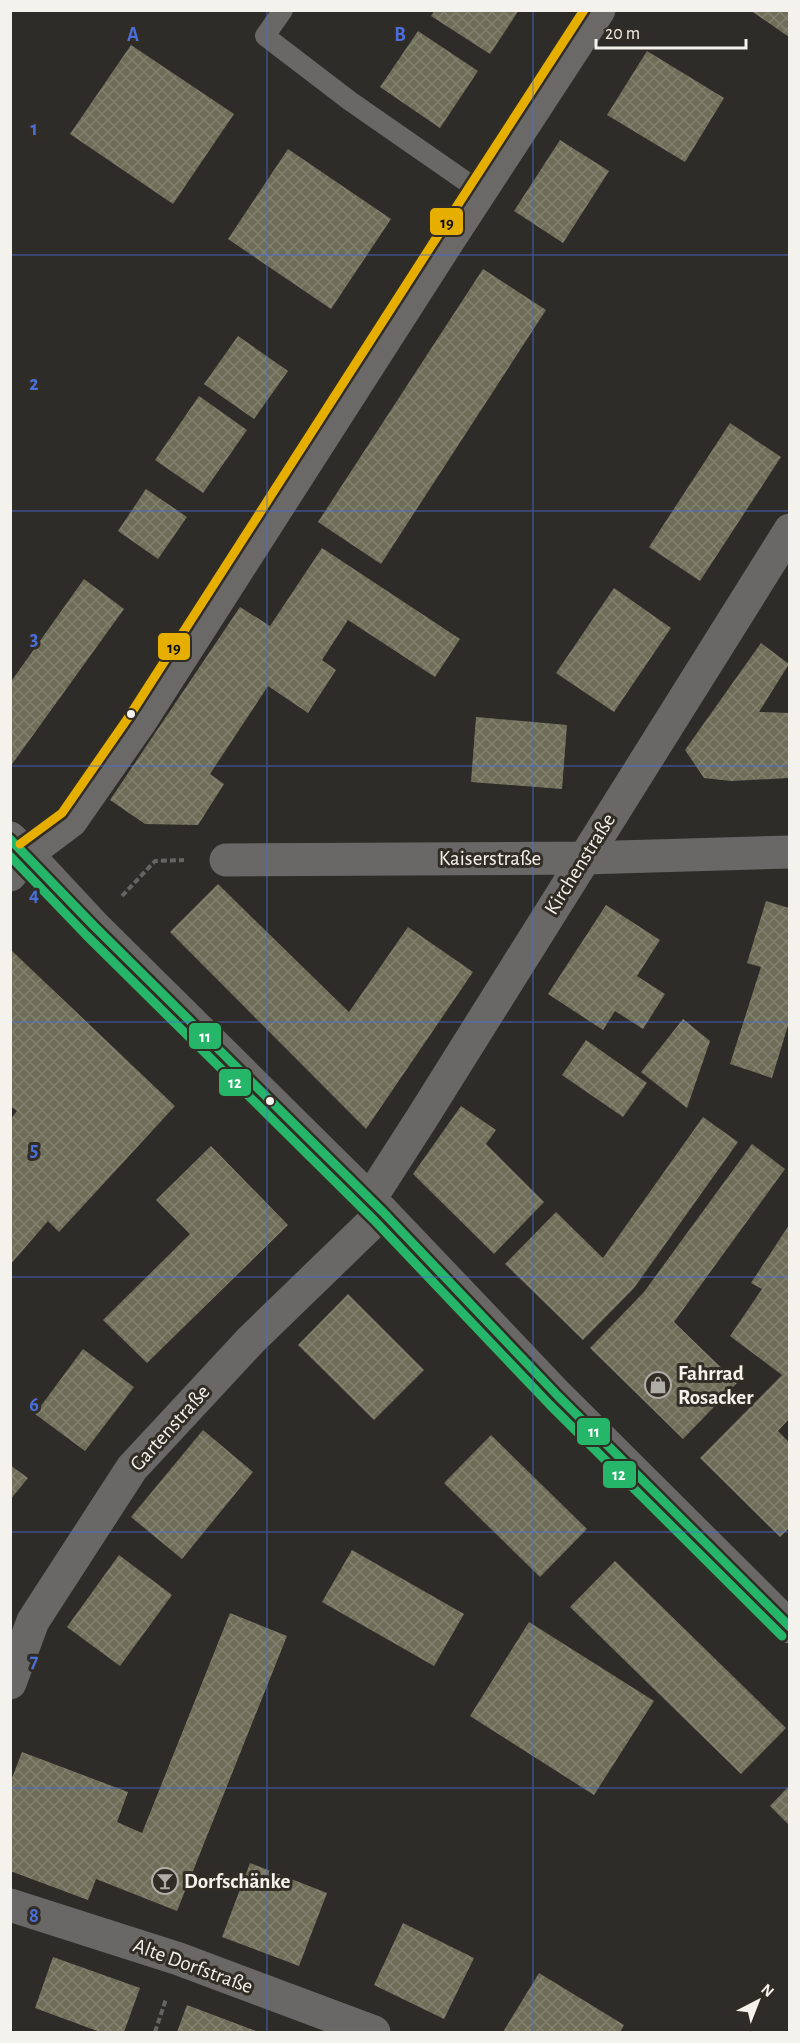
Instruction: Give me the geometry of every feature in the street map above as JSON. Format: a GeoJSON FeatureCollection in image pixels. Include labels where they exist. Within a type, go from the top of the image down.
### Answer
{"type":"FeatureCollection","features":[{"type":"Feature","properties":{"kind":"street"},"geometry":{"type":"LineString","coordinates":[[599,10],[140,722],[71,821],[16,856],[94,926],[376,1205],[558,1396],[789,1627]]}},
{"type":"Feature","properties":{"kind":"street","name":"Kirchenstraße"},"geometry":{"type":"LineString","coordinates":[[376,1205],[422,1119],[789,530]]}},
{"type":"Feature","properties":{"kind":"street","name":"Kaiserstraße"},"geometry":{"type":"LineString","coordinates":[[226,860],[584,858],[789,852]]}},
{"type":"Feature","properties":{"kind":"street","name":"Gartenstraße"},"geometry":{"type":"LineString","coordinates":[[10,1683],[33,1621],[132,1468],[376,1205]]}},
{"type":"Feature","properties":{"kind":"street","name":"Alte Dorfstraße"},"geometry":{"type":"LineString","coordinates":[[10,1905],[179,1959],[374,2032]]}},
{"type":"Feature","properties":{"kind":"lane"},"geometry":{"type":"LineString","coordinates":[[283,10],[265,36],[350,101],[481,192]]}},
{"type":"Feature","properties":{"kind":"path"},"geometry":{"type":"LineString","coordinates":[[94,926],[155,861],[226,860]]}},
{"type":"Feature","properties":{"kind":"building"},"geometry":{"type":"Polygon","coordinates":[[[435,10],[519,10],[490,54],[431,16],[435,10]]]}},
{"type":"Feature","properties":{"kind":"building"},"geometry":{"type":"Polygon","coordinates":[[[750,10],[789,10],[789,37],[750,10]]]}},
{"type":"Feature","properties":{"kind":"building"},"geometry":{"type":"Polygon","coordinates":[[[418,31],[478,71],[440,128],[380,87],[418,31]]]}},
{"type":"Feature","properties":{"kind":"building"},"geometry":{"type":"Polygon","coordinates":[[[131,45],[234,114],[173,204],[70,134],[131,45]]]}},
{"type":"Feature","properties":{"kind":"building"},"geometry":{"type":"Polygon","coordinates":[[[647,51],[724,98],[685,162],[607,115],[647,51]]]}},
{"type":"Feature","properties":{"kind":"building"},"geometry":{"type":"Polygon","coordinates":[[[560,140],[609,171],[563,243],[514,211],[560,140]]]}},
{"type":"Feature","properties":{"kind":"building"},"geometry":{"type":"Polygon","coordinates":[[[288,149],[391,219],[331,309],[228,239],[288,149]]]}},
{"type":"Feature","properties":{"kind":"building"},"geometry":{"type":"Polygon","coordinates":[[[483,269],[546,310],[381,564],[318,522],[483,269]]]}},
{"type":"Feature","properties":{"kind":"building"},"geometry":{"type":"Polygon","coordinates":[[[238,336],[288,371],[254,419],[204,384],[238,336]]]}},
{"type":"Feature","properties":{"kind":"building"},"geometry":{"type":"Polygon","coordinates":[[[199,396],[247,430],[203,493],[155,460],[199,396]]]}},
{"type":"Feature","properties":{"kind":"building"},"geometry":{"type":"Polygon","coordinates":[[[730,423],[781,457],[700,581],[649,547],[730,423]]]}},
{"type":"Feature","properties":{"kind":"building"},"geometry":{"type":"Polygon","coordinates":[[[146,489],[187,517],[158,559],[118,531],[146,489]]]}},
{"type":"Feature","properties":{"kind":"building"},"geometry":{"type":"Polygon","coordinates":[[[322,548],[460,639],[435,677],[348,620],[322,660],[336,670],[308,713],[268,686],[210,774],[224,784],[198,825],[145,824],[110,800],[240,607],[270,626],[322,548]]]}},
{"type":"Feature","properties":{"kind":"building"},"geometry":{"type":"Polygon","coordinates":[[[84,579],[124,609],[10,767],[10,683],[84,579]]]}},
{"type":"Feature","properties":{"kind":"building"},"geometry":{"type":"Polygon","coordinates":[[[614,588],[671,628],[614,712],[556,673],[614,588]]]}},
{"type":"Feature","properties":{"kind":"building"},"geometry":{"type":"Polygon","coordinates":[[[761,643],[789,664],[759,712],[789,713],[789,778],[731,781],[704,778],[685,750],[761,643]]]}},
{"type":"Feature","properties":{"kind":"building"},"geometry":{"type":"Polygon","coordinates":[[[476,717],[567,725],[562,789],[471,782],[476,717]]]}},
{"type":"Feature","properties":{"kind":"building"},"geometry":{"type":"Polygon","coordinates":[[[218,884],[349,1012],[408,927],[473,972],[366,1129],[170,932],[218,884]]]}},
{"type":"Feature","properties":{"kind":"building"},"geometry":{"type":"Polygon","coordinates":[[[766,901],[789,908],[789,1022],[772,1078],[730,1064],[761,967],[747,963],[766,901]]]}},
{"type":"Feature","properties":{"kind":"building"},"geometry":{"type":"Polygon","coordinates":[[[606,905],[660,940],[637,976],[665,994],[643,1029],[615,1011],[603,1030],[548,994],[606,905]]]}},
{"type":"Feature","properties":{"kind":"building"},"geometry":{"type":"Polygon","coordinates":[[[10,949],[175,1106],[59,1232],[48,1221],[10,1265],[10,1120],[17,1111],[10,1106],[10,949]]]}},
{"type":"Feature","properties":{"kind":"building"},"geometry":{"type":"Polygon","coordinates":[[[683,1019],[710,1041],[687,1108],[641,1072],[683,1019]]]}},
{"type":"Feature","properties":{"kind":"building"},"geometry":{"type":"Polygon","coordinates":[[[586,1040],[647,1083],[623,1117],[562,1075],[586,1040]]]}},
{"type":"Feature","properties":{"kind":"building"},"geometry":{"type":"Polygon","coordinates":[[[461,1106],[496,1130],[486,1144],[544,1202],[494,1254],[413,1174],[461,1106]]]}},
{"type":"Feature","properties":{"kind":"building"},"geometry":{"type":"Polygon","coordinates":[[[703,1117],[738,1142],[634,1288],[583,1340],[505,1264],[556,1212],[603,1258],[703,1117]]]}},
{"type":"Feature","properties":{"kind":"building"},"geometry":{"type":"Polygon","coordinates":[[[752,1144],[785,1169],[674,1322],[737,1383],[683,1439],[590,1348],[644,1292],[752,1144]]]}},
{"type":"Feature","properties":{"kind":"building"},"geometry":{"type":"Polygon","coordinates":[[[211,1146],[288,1225],[147,1363],[103,1320],[190,1234],[156,1200],[211,1146]]]}},
{"type":"Feature","properties":{"kind":"building"},"geometry":{"type":"Polygon","coordinates":[[[789,1225],[789,1419],[778,1431],[789,1442],[789,1528],[780,1537],[700,1458],[782,1375],[730,1336],[762,1289],[751,1283],[789,1225]]]}},
{"type":"Feature","properties":{"kind":"building"},"geometry":{"type":"Polygon","coordinates":[[[348,1294],[424,1370],[374,1420],[298,1345],[348,1294]]]}},
{"type":"Feature","properties":{"kind":"building"},"geometry":{"type":"Polygon","coordinates":[[[83,1349],[134,1387],[85,1451],[35,1414],[83,1349]]]}},
{"type":"Feature","properties":{"kind":"building"},"geometry":{"type":"Polygon","coordinates":[[[203,1430],[253,1472],[182,1559],[131,1517],[203,1430]]]}},
{"type":"Feature","properties":{"kind":"building"},"geometry":{"type":"Polygon","coordinates":[[[491,1435],[587,1529],[540,1577],[444,1483],[491,1435]]]}},
{"type":"Feature","properties":{"kind":"building"},"geometry":{"type":"Polygon","coordinates":[[[10,1465],[28,1478],[10,1500],[10,1465]]]}},
{"type":"Feature","properties":{"kind":"building"},"geometry":{"type":"Polygon","coordinates":[[[352,1550],[464,1614],[434,1666],[322,1602],[352,1550]]]}},
{"type":"Feature","properties":{"kind":"building"},"geometry":{"type":"Polygon","coordinates":[[[119,1555],[172,1595],[120,1666],[67,1627],[119,1555]]]}},
{"type":"Feature","properties":{"kind":"building"},"geometry":{"type":"Polygon","coordinates":[[[615,1561],[786,1728],[741,1774],[570,1607],[615,1561]]]}},
{"type":"Feature","properties":{"kind":"building"},"geometry":{"type":"Polygon","coordinates":[[[230,1613],[287,1636],[177,1911],[96,1879],[88,1900],[10,1871],[10,1783],[22,1752],[128,1792],[117,1822],[142,1833],[230,1613]]]}},
{"type":"Feature","properties":{"kind":"building"},"geometry":{"type":"Polygon","coordinates":[[[529,1622],[654,1701],[594,1795],[470,1716],[529,1622]]]}},
{"type":"Feature","properties":{"kind":"building"},"geometry":{"type":"Polygon","coordinates":[[[789,1786],[789,1825],[770,1806],[789,1786]]]}},
{"type":"Feature","properties":{"kind":"building"},"geometry":{"type":"Polygon","coordinates":[[[250,1863],[327,1893],[299,1966],[222,1937],[250,1863]]]}},
{"type":"Feature","properties":{"kind":"building"},"geometry":{"type":"Polygon","coordinates":[[[403,1923],[474,1958],[444,2019],[374,1985],[403,1923]]]}},
{"type":"Feature","properties":{"kind":"building"},"geometry":{"type":"Polygon","coordinates":[[[53,1957],[140,1988],[124,2032],[100,2032],[35,2008],[53,1957]]]}},
{"type":"Feature","properties":{"kind":"building"},"geometry":{"type":"Polygon","coordinates":[[[539,1973],[624,2025],[620,2032],[503,2032],[539,1973]]]}},
{"type":"Feature","properties":{"kind":"building"},"geometry":{"type":"Polygon","coordinates":[[[187,2005],[259,2032],[177,2032],[187,2005]]]}},
{"type":"Feature","properties":{"kind":"transit line","name":"19"},"geometry":{"type":"LineString","coordinates":[[20,844],[62,813],[130,715],[584,10]]}},
{"type":"Feature","properties":{"kind":"transit line","name":"11"},"geometry":{"type":"LineString","coordinates":[[10,839],[94,926],[383,1212],[558,1396],[790,1627]]}},
{"type":"Feature","properties":{"kind":"transit line","name":"12"},"geometry":{"type":"LineString","coordinates":[[10,856],[86,935],[374,1220],[550,1405],[782,1636]]}},
{"type":"Feature","properties":{"kind":"place","name":"Fahrrad Rosacker"},"geometry":{"type":"Point","coordinates":[658,1385]}},
{"type":"Feature","properties":{"kind":"place","name":"Dorfschänke"},"geometry":{"type":"Point","coordinates":[165,1881]}}]}
